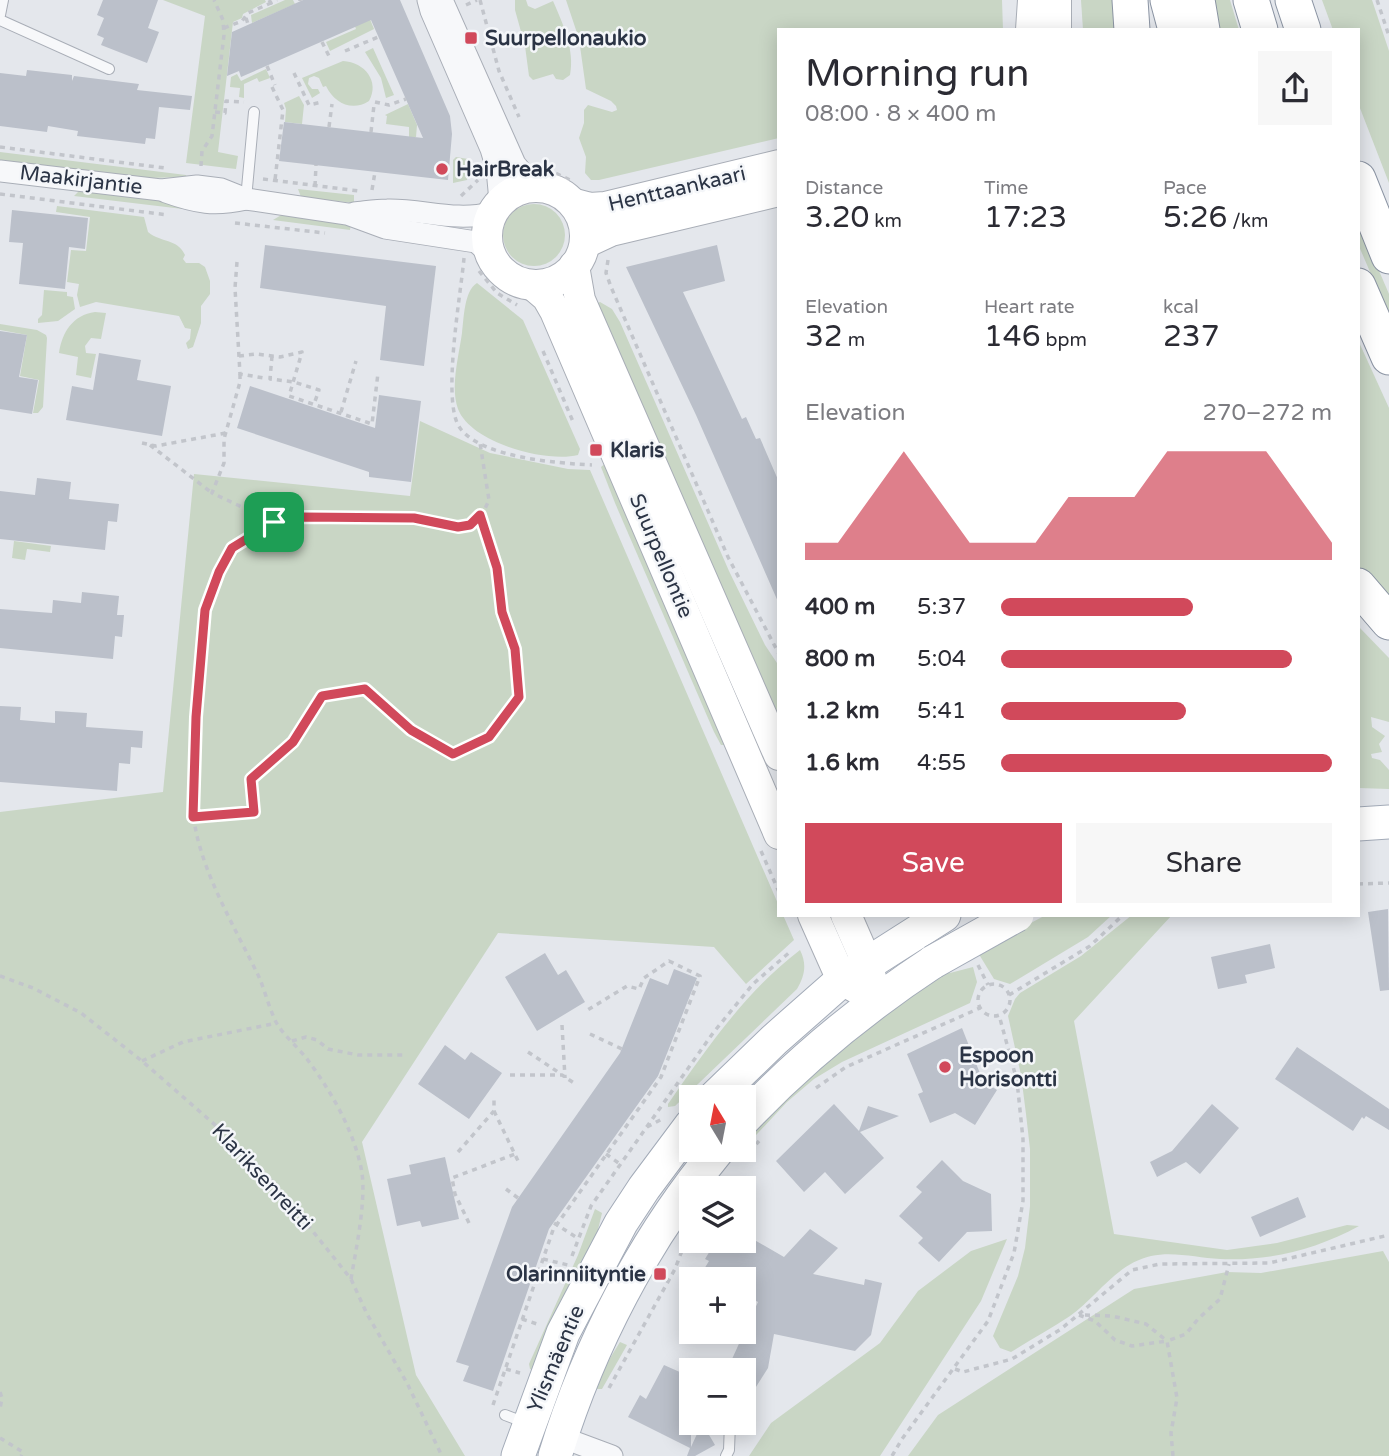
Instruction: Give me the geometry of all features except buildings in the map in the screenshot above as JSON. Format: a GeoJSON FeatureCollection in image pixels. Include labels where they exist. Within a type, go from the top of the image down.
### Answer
{"type":"FeatureCollection","features":[{"type":"Feature","properties":{"kind":"highway"},"geometry":{"type":"LineString","coordinates":[[1130,0],[1132,28]]}},
{"type":"Feature","properties":{"kind":"highway"},"geometry":{"type":"LineString","coordinates":[[1168,0],[1175,28]]}},
{"type":"Feature","properties":{"kind":"highway"},"geometry":{"type":"LineString","coordinates":[[1197,0],[1202,28]]}},
{"type":"Feature","properties":{"kind":"highway"},"geometry":{"type":"LineString","coordinates":[[1251,0],[1259,28]]}},
{"type":"Feature","properties":{"kind":"highway"},"geometry":{"type":"LineString","coordinates":[[1293,0],[1302,28]]}},
{"type":"Feature","properties":{"kind":"highway"},"geometry":{"type":"LineString","coordinates":[[1360,184],[1389,256]]}},
{"type":"Feature","properties":{"kind":"highway"},"geometry":{"type":"LineString","coordinates":[[1360,291],[1389,357]]}},
{"type":"Feature","properties":{"kind":"highway"},"geometry":{"type":"LineString","coordinates":[[1360,588],[1389,622]]}},
{"type":"Feature","properties":{"kind":"highway"},"geometry":{"type":"LineString","coordinates":[[1360,612],[1389,635]]}},
{"type":"Feature","properties":{"kind":"main road"},"geometry":{"type":"LineString","coordinates":[[1031,28],[1033,0]]}},
{"type":"Feature","properties":{"kind":"main road"},"geometry":{"type":"LineString","coordinates":[[1056,0],[1056,28]]}},
{"type":"Feature","properties":{"kind":"main road","name":"Henttaankaari"},"geometry":{"type":"LineString","coordinates":[[577,194],[590,208],[605,207],[777,166]]}},
{"type":"Feature","properties":{"kind":"main road"},"geometry":{"type":"LineString","coordinates":[[536,188],[577,194],[589,255],[563,276],[526,295],[519,281],[480,261],[496,207],[515,192],[536,188]]}},
{"type":"Feature","properties":{"kind":"main road","name":"Henttaankaari"},"geometry":{"type":"LineString","coordinates":[[589,255],[611,231],[777,191]]}},
{"type":"Feature","properties":{"kind":"main road","name":"Suurpellontie"},"geometry":{"type":"LineString","coordinates":[[589,255],[576,285],[583,307],[777,750]]}},
{"type":"Feature","properties":{"kind":"main road","name":"Suurpellontie"},"geometry":{"type":"LineString","coordinates":[[526,295],[547,297],[614,442],[768,838]]}},
{"type":"Feature","properties":{"kind":"main road"},"geometry":{"type":"LineString","coordinates":[[1360,801],[1389,801]]}},
{"type":"Feature","properties":{"kind":"main road"},"geometry":{"type":"LineString","coordinates":[[1360,824],[1389,822]]}},
{"type":"Feature","properties":{"kind":"main road"},"geometry":{"type":"LineString","coordinates":[[814,917],[877,999]]}},
{"type":"Feature","properties":{"kind":"main road"},"geometry":{"type":"LineString","coordinates":[[846,917],[855,972]]}},
{"type":"Feature","properties":{"kind":"main road"},"geometry":{"type":"LineString","coordinates":[[756,1122],[777,1084],[877,999],[933,962],[1013,917]]}},
{"type":"Feature","properties":{"kind":"main road"},"geometry":{"type":"LineString","coordinates":[[727,1085],[774,1040],[855,972],[930,923]]}},
{"type":"Feature","properties":{"kind":"main road","name":"Ylismäentie"},"geometry":{"type":"LineString","coordinates":[[540,1432],[563,1332],[621,1223],[679,1141]]}},
{"type":"Feature","properties":{"kind":"main road","name":"Ylismäentie"},"geometry":{"type":"LineString","coordinates":[[518,1456],[540,1432],[586,1371],[634,1271],[663,1222],[723,1162]]}},
{"type":"Feature","properties":{"kind":"street"},"geometry":{"type":"LineString","coordinates":[[428,0],[491,149],[506,166],[536,188]]}},
{"type":"Feature","properties":{"kind":"street"},"geometry":{"type":"LineString","coordinates":[[442,0],[506,166],[496,207]]}},
{"type":"Feature","properties":{"kind":"street","name":"Maakirjantie"},"geometry":{"type":"LineString","coordinates":[[0,171],[161,190],[195,202],[220,205],[246,199],[346,214],[385,228],[476,242],[480,261]]}},
{"type":"Feature","properties":{"kind":"street","name":"Maakirjantie"},"geometry":{"type":"LineString","coordinates":[[346,214],[388,210],[474,217],[496,207]]}},
{"type":"Feature","properties":{"kind":"street"},"geometry":{"type":"LineString","coordinates":[[540,1432],[612,1456]]}},
{"type":"Feature","properties":{"kind":"lane"},"geometry":{"type":"LineString","coordinates":[[0,15],[3,0]]}},
{"type":"Feature","properties":{"kind":"lane"},"geometry":{"type":"LineString","coordinates":[[0,20],[109,69]]}},
{"type":"Feature","properties":{"kind":"lane"},"geometry":{"type":"LineString","coordinates":[[246,199],[254,112]]}},
{"type":"Feature","properties":{"kind":"lane"},"geometry":{"type":"LineString","coordinates":[[726,1456],[730,1435]]}},
{"type":"Feature","properties":{"kind":"path"},"geometry":{"type":"LineString","coordinates":[[200,172],[202,151],[212,136],[223,28],[218,5],[214,0]]}},
{"type":"Feature","properties":{"kind":"path"},"geometry":{"type":"LineString","coordinates":[[223,28],[246,18],[248,13],[270,1],[277,0]]}},
{"type":"Feature","properties":{"kind":"path"},"geometry":{"type":"LineString","coordinates":[[480,0],[499,71],[522,125]]}},
{"type":"Feature","properties":{"kind":"path"},"geometry":{"type":"LineString","coordinates":[[1377,0],[1389,36]]}},
{"type":"Feature","properties":{"kind":"path"},"geometry":{"type":"LineString","coordinates":[[246,18],[248,24]]}},
{"type":"Feature","properties":{"kind":"path"},"geometry":{"type":"LineString","coordinates":[[345,51],[378,37]]}},
{"type":"Feature","properties":{"kind":"path"},"geometry":{"type":"LineString","coordinates":[[322,42],[329,56]]}},
{"type":"Feature","properties":{"kind":"path"},"geometry":{"type":"LineString","coordinates":[[267,66],[283,110],[275,181]]}},
{"type":"Feature","properties":{"kind":"path"},"geometry":{"type":"LineString","coordinates":[[293,73],[309,105],[322,102]]}},
{"type":"Feature","properties":{"kind":"path"},"geometry":{"type":"LineString","coordinates":[[371,132],[375,104],[389,106],[405,99]]}},
{"type":"Feature","properties":{"kind":"path"},"geometry":{"type":"LineString","coordinates":[[215,111],[225,113],[226,101]]}},
{"type":"Feature","properties":{"kind":"path"},"geometry":{"type":"LineString","coordinates":[[329,127],[332,104]]}},
{"type":"Feature","properties":{"kind":"path"},"geometry":{"type":"LineString","coordinates":[[0,147],[169,168]]}},
{"type":"Feature","properties":{"kind":"path"},"geometry":{"type":"LineString","coordinates":[[460,197],[473,187],[482,175],[534,156],[543,167],[577,194]]}},
{"type":"Feature","properties":{"kind":"path"},"geometry":{"type":"LineString","coordinates":[[314,186],[316,165]]}},
{"type":"Feature","properties":{"kind":"path"},"geometry":{"type":"LineString","coordinates":[[372,192],[375,172]]}},
{"type":"Feature","properties":{"kind":"path"},"geometry":{"type":"LineString","coordinates":[[248,177],[380,193]]}},
{"type":"Feature","properties":{"kind":"path"},"geometry":{"type":"LineString","coordinates":[[0,194],[169,215]]}},
{"type":"Feature","properties":{"kind":"path"},"geometry":{"type":"LineString","coordinates":[[230,223],[333,234]]}},
{"type":"Feature","properties":{"kind":"path"},"geometry":{"type":"LineString","coordinates":[[526,295],[496,293],[480,261],[464,253],[451,406],[460,428],[480,443],[532,458],[593,466],[587,453]]}},
{"type":"Feature","properties":{"kind":"path"},"geometry":{"type":"LineString","coordinates":[[589,255],[606,262],[606,273],[611,287],[728,557],[777,650]]}},
{"type":"Feature","properties":{"kind":"path"},"geometry":{"type":"LineString","coordinates":[[212,493],[224,463],[226,433],[240,382],[235,288],[237,262]]}},
{"type":"Feature","properties":{"kind":"path"},"geometry":{"type":"LineString","coordinates":[[541,346],[577,429]]}},
{"type":"Feature","properties":{"kind":"path"},"geometry":{"type":"LineString","coordinates":[[239,356],[256,354],[280,357],[302,352],[289,396],[372,424],[378,373]]}},
{"type":"Feature","properties":{"kind":"path"},"geometry":{"type":"LineString","coordinates":[[272,356],[270,379],[294,382],[319,390],[314,404]]}},
{"type":"Feature","properties":{"kind":"path"},"geometry":{"type":"LineString","coordinates":[[341,413],[356,361]]}},
{"type":"Feature","properties":{"kind":"path"},"geometry":{"type":"LineString","coordinates":[[240,374],[264,378]]}},
{"type":"Feature","properties":{"kind":"path"},"geometry":{"type":"LineString","coordinates":[[142,443],[156,446],[226,433]]}},
{"type":"Feature","properties":{"kind":"path"},"geometry":{"type":"LineString","coordinates":[[351,1279],[360,1216],[362,1174],[348,1129],[330,1094],[277,1023],[260,979],[198,843],[193,817],[196,717],[205,610],[219,572],[232,548],[274,522],[302,517],[414,518],[458,527],[470,525],[489,500],[480,443]]}},
{"type":"Feature","properties":{"kind":"path"},"geometry":{"type":"LineString","coordinates":[[149,444],[212,493],[274,522]]}},
{"type":"Feature","properties":{"kind":"path"},"geometry":{"type":"LineString","coordinates":[[193,817],[254,812],[251,779],[293,742],[322,696],[365,689],[411,730],[453,754],[489,737],[519,697],[515,649],[502,612],[497,568],[480,515]]}},
{"type":"Feature","properties":{"kind":"path"},"geometry":{"type":"LineString","coordinates":[[768,838],[777,882]]}},
{"type":"Feature","properties":{"kind":"path"},"geometry":{"type":"LineString","coordinates":[[1360,884],[1389,883]]}},
{"type":"Feature","properties":{"kind":"path"},"geometry":{"type":"LineString","coordinates":[[1010,995],[1090,946],[1121,917]]}},
{"type":"Feature","properties":{"kind":"path"},"geometry":{"type":"LineString","coordinates":[[972,955],[988,985]]}},
{"type":"Feature","properties":{"kind":"path"},"geometry":{"type":"LineString","coordinates":[[493,1407],[555,1224],[661,1077],[662,1068],[700,976],[669,961],[644,978],[639,989],[627,986],[586,1011]]}},
{"type":"Feature","properties":{"kind":"path","name":"Klariksenreitti"},"geometry":{"type":"LineString","coordinates":[[0,976],[33,988],[81,1013],[142,1061],[230,1138],[279,1189],[351,1279],[367,1314],[407,1383],[442,1456]]}},
{"type":"Feature","properties":{"kind":"path"},"geometry":{"type":"LineString","coordinates":[[999,984],[1010,995],[1009,1007],[999,1015],[986,1014],[980,1008],[978,997],[988,985],[999,984]]}},
{"type":"Feature","properties":{"kind":"path"},"geometry":{"type":"LineString","coordinates":[[816,1088],[846,1067],[980,1008]]}},
{"type":"Feature","properties":{"kind":"path"},"geometry":{"type":"LineString","coordinates":[[892,1456],[988,1321],[1014,1253],[1023,1200],[1023,1139],[1017,1081],[999,1015]]}},
{"type":"Feature","properties":{"kind":"path"},"geometry":{"type":"LineString","coordinates":[[142,1061],[183,1042],[277,1023]]}},
{"type":"Feature","properties":{"kind":"path"},"geometry":{"type":"LineString","coordinates":[[562,1025],[564,1076]]}},
{"type":"Feature","properties":{"kind":"path"},"geometry":{"type":"LineString","coordinates":[[590,1034],[622,1049]]}},
{"type":"Feature","properties":{"kind":"path"},"geometry":{"type":"LineString","coordinates":[[292,1041],[306,1037],[317,1040],[328,1049],[358,1055],[404,1055]]}},
{"type":"Feature","properties":{"kind":"path"},"geometry":{"type":"LineString","coordinates":[[528,1052],[574,1083]]}},
{"type":"Feature","properties":{"kind":"path"},"geometry":{"type":"LineString","coordinates":[[510,1075],[564,1076]]}},
{"type":"Feature","properties":{"kind":"path"},"geometry":{"type":"LineString","coordinates":[[494,1099],[495,1111],[519,1163]]}},
{"type":"Feature","properties":{"kind":"path"},"geometry":{"type":"LineString","coordinates":[[458,1152],[495,1111]]}},
{"type":"Feature","properties":{"kind":"path"},"geometry":{"type":"LineString","coordinates":[[469,1223],[452,1178],[515,1154]]}},
{"type":"Feature","properties":{"kind":"path"},"geometry":{"type":"LineString","coordinates":[[606,1154],[620,1164]]}},
{"type":"Feature","properties":{"kind":"path"},"geometry":{"type":"LineString","coordinates":[[506,1189],[518,1198]]}},
{"type":"Feature","properties":{"kind":"path"},"geometry":{"type":"LineString","coordinates":[[555,1224],[579,1239]]}},
{"type":"Feature","properties":{"kind":"path"},"geometry":{"type":"LineString","coordinates":[[954,1369],[962,1372],[1012,1359],[1062,1329],[1132,1270],[1160,1264],[1269,1264],[1389,1235]]}},
{"type":"Feature","properties":{"kind":"path"},"geometry":{"type":"LineString","coordinates":[[607,1391],[681,1253]]}},
{"type":"Feature","properties":{"kind":"path"},"geometry":{"type":"LineString","coordinates":[[543,1259],[568,1265]]}},
{"type":"Feature","properties":{"kind":"path"},"geometry":{"type":"LineString","coordinates":[[1079,1315],[1095,1321],[1115,1340],[1132,1346],[1167,1341],[1186,1334],[1220,1299],[1229,1264]]}},
{"type":"Feature","properties":{"kind":"path"},"geometry":{"type":"LineString","coordinates":[[1079,1315],[1112,1316],[1146,1324],[1167,1341],[1177,1398],[1171,1433],[1173,1456]]}},
{"type":"Feature","properties":{"kind":"path"},"geometry":{"type":"LineString","coordinates":[[522,1320],[540,1325]]}},
{"type":"Feature","properties":{"kind":"path"},"geometry":{"type":"LineString","coordinates":[[506,1369],[520,1373]]}},
{"type":"Feature","properties":{"kind":"path"},"geometry":{"type":"LineString","coordinates":[[0,1392],[0,1409]]}},
{"type":"Feature","properties":{"kind":"path"},"geometry":{"type":"LineString","coordinates":[[0,1438],[23,1452],[21,1456]]}},
{"type":"Feature","properties":{"kind":"green space"},"geometry":{"type":"Polygon","coordinates":[[[163,0],[266,2],[233,22],[218,152],[238,156],[236,169],[186,163],[205,16],[163,0]]]}},
{"type":"Feature","properties":{"kind":"green space"},"geometry":{"type":"Polygon","coordinates":[[[285,0],[293,0],[295,4],[252,23],[251,15],[285,0]]]}},
{"type":"Feature","properties":{"kind":"green space"},"geometry":{"type":"Polygon","coordinates":[[[515,0],[526,0],[528,6],[535,9],[553,1],[567,37],[571,56],[570,75],[563,80],[556,79],[553,74],[533,80],[529,76],[515,0]]]}},
{"type":"Feature","properties":{"kind":"green space"},"geometry":{"type":"Polygon","coordinates":[[[566,0],[1002,0],[1003,28],[777,28],[777,138],[599,180],[591,180],[585,173],[586,157],[579,138],[584,123],[584,110],[588,105],[612,112],[617,110],[611,101],[586,89],[579,39],[566,0]]]}},
{"type":"Feature","properties":{"kind":"green space"},"geometry":{"type":"Polygon","coordinates":[[[1081,0],[1117,0],[1118,28],[1083,28],[1081,0]]]}},
{"type":"Feature","properties":{"kind":"green space"},"geometry":{"type":"Polygon","coordinates":[[[1207,0],[1230,0],[1238,28],[1212,28],[1207,0]]]}},
{"type":"Feature","properties":{"kind":"green space"},"geometry":{"type":"Polygon","coordinates":[[[1322,0],[1372,0],[1389,51],[1389,183],[1360,108],[1360,28],[1332,28],[1322,0]]]}},
{"type":"Feature","properties":{"kind":"green space"},"geometry":{"type":"Polygon","coordinates":[[[365,7],[374,29],[330,51],[326,42],[356,29],[350,13],[365,7]]]}},
{"type":"Feature","properties":{"kind":"green space"},"geometry":{"type":"Polygon","coordinates":[[[373,48],[394,95],[386,98],[381,78],[365,52],[373,48]]]}},
{"type":"Feature","properties":{"kind":"green space"},"geometry":{"type":"Polygon","coordinates":[[[343,61],[358,65],[368,74],[373,87],[369,101],[356,106],[344,104],[314,76],[309,78],[308,84],[320,93],[312,98],[302,78],[343,61]]]}},
{"type":"Feature","properties":{"kind":"green space"},"geometry":{"type":"Polygon","coordinates":[[[266,69],[270,78],[259,82],[257,78],[244,84],[244,98],[239,97],[240,88],[230,87],[231,77],[237,74],[241,81],[266,69]]]}},
{"type":"Feature","properties":{"kind":"green space"},"geometry":{"type":"Polygon","coordinates":[[[299,96],[304,105],[302,124],[285,122],[284,103],[299,96]]]}},
{"type":"Feature","properties":{"kind":"green space"},"geometry":{"type":"Polygon","coordinates":[[[408,104],[417,125],[416,137],[409,137],[409,127],[386,124],[385,115],[408,104]]]}},
{"type":"Feature","properties":{"kind":"green space"},"geometry":{"type":"Polygon","coordinates":[[[0,152],[187,177],[148,178],[0,160],[0,152]]]}},
{"type":"Feature","properties":{"kind":"green space"},"geometry":{"type":"Polygon","coordinates":[[[456,157],[468,159],[471,168],[467,180],[453,183],[453,160],[456,157]]]}},
{"type":"Feature","properties":{"kind":"green space"},"geometry":{"type":"Polygon","coordinates":[[[82,188],[147,197],[183,209],[74,196],[82,188]]]}},
{"type":"Feature","properties":{"kind":"green space"},"geometry":{"type":"Polygon","coordinates":[[[298,189],[354,195],[354,203],[301,197],[298,189]]]}},
{"type":"Feature","properties":{"kind":"green space"},"geometry":{"type":"Polygon","coordinates":[[[534,204],[556,213],[565,235],[556,257],[534,266],[512,257],[503,235],[512,213],[534,204]]]}},
{"type":"Feature","properties":{"kind":"green space"},"geometry":{"type":"Polygon","coordinates":[[[57,206],[144,217],[148,232],[178,246],[185,255],[183,259],[186,263],[199,263],[205,267],[210,281],[210,294],[201,306],[201,323],[193,347],[188,349],[186,343],[190,339],[191,329],[185,328],[179,316],[96,302],[80,307],[77,295],[79,284],[67,282],[71,250],[86,251],[90,217],[56,212],[57,206]]]}},
{"type":"Feature","properties":{"kind":"green space"},"geometry":{"type":"Polygon","coordinates":[[[283,214],[351,223],[350,230],[273,220],[283,214]]]}},
{"type":"Feature","properties":{"kind":"green space"},"geometry":{"type":"Polygon","coordinates":[[[1360,227],[1389,294],[1389,316],[1360,249],[1360,227]]]}},
{"type":"Feature","properties":{"kind":"green space"},"geometry":{"type":"Polygon","coordinates":[[[477,283],[523,320],[580,449],[578,455],[548,456],[511,448],[478,432],[458,409],[455,381],[464,313],[469,292],[477,283]]]}},
{"type":"Feature","properties":{"kind":"green space"},"geometry":{"type":"Polygon","coordinates":[[[44,290],[67,292],[67,296],[73,297],[75,309],[58,321],[38,323],[42,315],[44,290]]]}},
{"type":"Feature","properties":{"kind":"green space"},"geometry":{"type":"Polygon","coordinates":[[[600,302],[612,309],[620,322],[729,571],[765,645],[777,663],[777,722],[596,304],[600,302]]]}},
{"type":"Feature","properties":{"kind":"green space"},"geometry":{"type":"Polygon","coordinates":[[[95,312],[106,313],[101,339],[91,338],[85,346],[86,353],[96,354],[91,378],[76,375],[78,357],[59,353],[70,326],[81,317],[95,312]]]}},
{"type":"Feature","properties":{"kind":"green space"},"geometry":{"type":"Polygon","coordinates":[[[0,324],[37,330],[46,335],[43,407],[38,413],[33,413],[39,380],[20,376],[27,335],[0,330],[0,324]]]}},
{"type":"Feature","properties":{"kind":"green space"},"geometry":{"type":"Polygon","coordinates":[[[1360,344],[1389,408],[1389,605],[1360,572],[1360,344]]]}},
{"type":"Feature","properties":{"kind":"green space"},"geometry":{"type":"Polygon","coordinates":[[[420,421],[490,453],[568,469],[590,470],[777,901],[777,917],[784,917],[794,940],[746,984],[714,947],[498,933],[362,1142],[416,1375],[465,1456],[0,1456],[0,812],[163,792],[194,474],[410,496],[420,421]]]}},
{"type":"Feature","properties":{"kind":"green space"},"geometry":{"type":"Polygon","coordinates":[[[606,463],[725,745],[721,745],[714,732],[615,503],[601,467],[606,463]]]}},
{"type":"Feature","properties":{"kind":"green space"},"geometry":{"type":"Polygon","coordinates":[[[14,541],[51,546],[50,552],[27,549],[25,560],[12,558],[14,541]]]}},
{"type":"Feature","properties":{"kind":"green space"},"geometry":{"type":"Polygon","coordinates":[[[1360,628],[1389,658],[1389,722],[1371,717],[1372,727],[1385,736],[1379,744],[1382,752],[1371,754],[1372,758],[1380,760],[1389,770],[1389,789],[1360,788],[1360,628]]]}},
{"type":"Feature","properties":{"kind":"green space"},"geometry":{"type":"Polygon","coordinates":[[[1042,917],[1110,917],[1088,937],[1010,984],[994,979],[977,951],[1042,917]]]}},
{"type":"Feature","properties":{"kind":"green space"},"geometry":{"type":"Polygon","coordinates":[[[1130,917],[1170,917],[1074,1021],[1114,1234],[1227,1250],[1277,1243],[1347,1225],[1359,1226],[1309,1248],[1274,1256],[1220,1259],[1168,1254],[1139,1260],[1117,1273],[1070,1316],[1011,1352],[1000,1348],[993,1336],[1018,1276],[1025,1248],[1030,1206],[1030,1149],[1021,1075],[1008,1016],[1020,993],[1081,956],[1130,917]]]}},
{"type":"Feature","properties":{"kind":"green space"},"geometry":{"type":"Polygon","coordinates":[[[800,950],[804,970],[797,989],[697,1085],[682,1085],[728,1021],[780,966],[800,950]]]}},
{"type":"Feature","properties":{"kind":"green space"},"geometry":{"type":"Polygon","coordinates":[[[973,967],[977,982],[970,1003],[842,1062],[814,1079],[787,1102],[756,1135],[756,1124],[814,1069],[944,970],[950,973],[973,967]]]}},
{"type":"Feature","properties":{"kind":"green space"},"geometry":{"type":"Polygon","coordinates":[[[679,1089],[679,1102],[675,1106],[668,1107],[679,1089]]]}},
{"type":"Feature","properties":{"kind":"green space"},"geometry":{"type":"Polygon","coordinates":[[[595,1209],[602,1213],[596,1238],[536,1371],[530,1369],[529,1364],[578,1255],[595,1209]]]}},
{"type":"Feature","properties":{"kind":"green space"},"geometry":{"type":"Polygon","coordinates":[[[1007,1239],[981,1301],[880,1456],[749,1456],[771,1423],[880,1343],[918,1291],[971,1251],[1007,1239]]]}},
{"type":"Feature","properties":{"kind":"green space"},"geometry":{"type":"Polygon","coordinates":[[[1383,1251],[1389,1262],[1389,1456],[908,1456],[938,1415],[1134,1289],[1227,1272],[1261,1273],[1383,1251]]]}},
{"type":"Feature","properties":{"kind":"green space"},"geometry":{"type":"Polygon","coordinates":[[[620,1342],[627,1345],[602,1389],[591,1389],[620,1342]]]}},
{"type":"Feature","properties":{"kind":"place","name":"Suurpellonaukio"},"geometry":{"type":"Point","coordinates":[471,38]}},
{"type":"Feature","properties":{"kind":"place","name":"HairBreak"},"geometry":{"type":"Point","coordinates":[442,169]}},
{"type":"Feature","properties":{"kind":"place","name":"Klaris"},"geometry":{"type":"Point","coordinates":[596,450]}},
{"type":"Feature","properties":{"kind":"place","name":"Espoon Horisontti"},"geometry":{"type":"Point","coordinates":[945,1067]}},
{"type":"Feature","properties":{"kind":"place","name":"Olarinniityntie"},"geometry":{"type":"Point","coordinates":[660,1274]}},
{"type":"Feature","properties":{"kind":"route"},"geometry":{"type":"LineString","coordinates":[[480,515],[497,568],[502,612],[515,649],[519,697],[489,737],[453,754],[411,730],[365,689],[322,696],[293,742],[251,779],[254,812],[193,817],[196,717],[205,610],[219,572],[232,548],[274,522],[302,517],[414,518],[458,527],[470,525],[480,515]]}}]}
